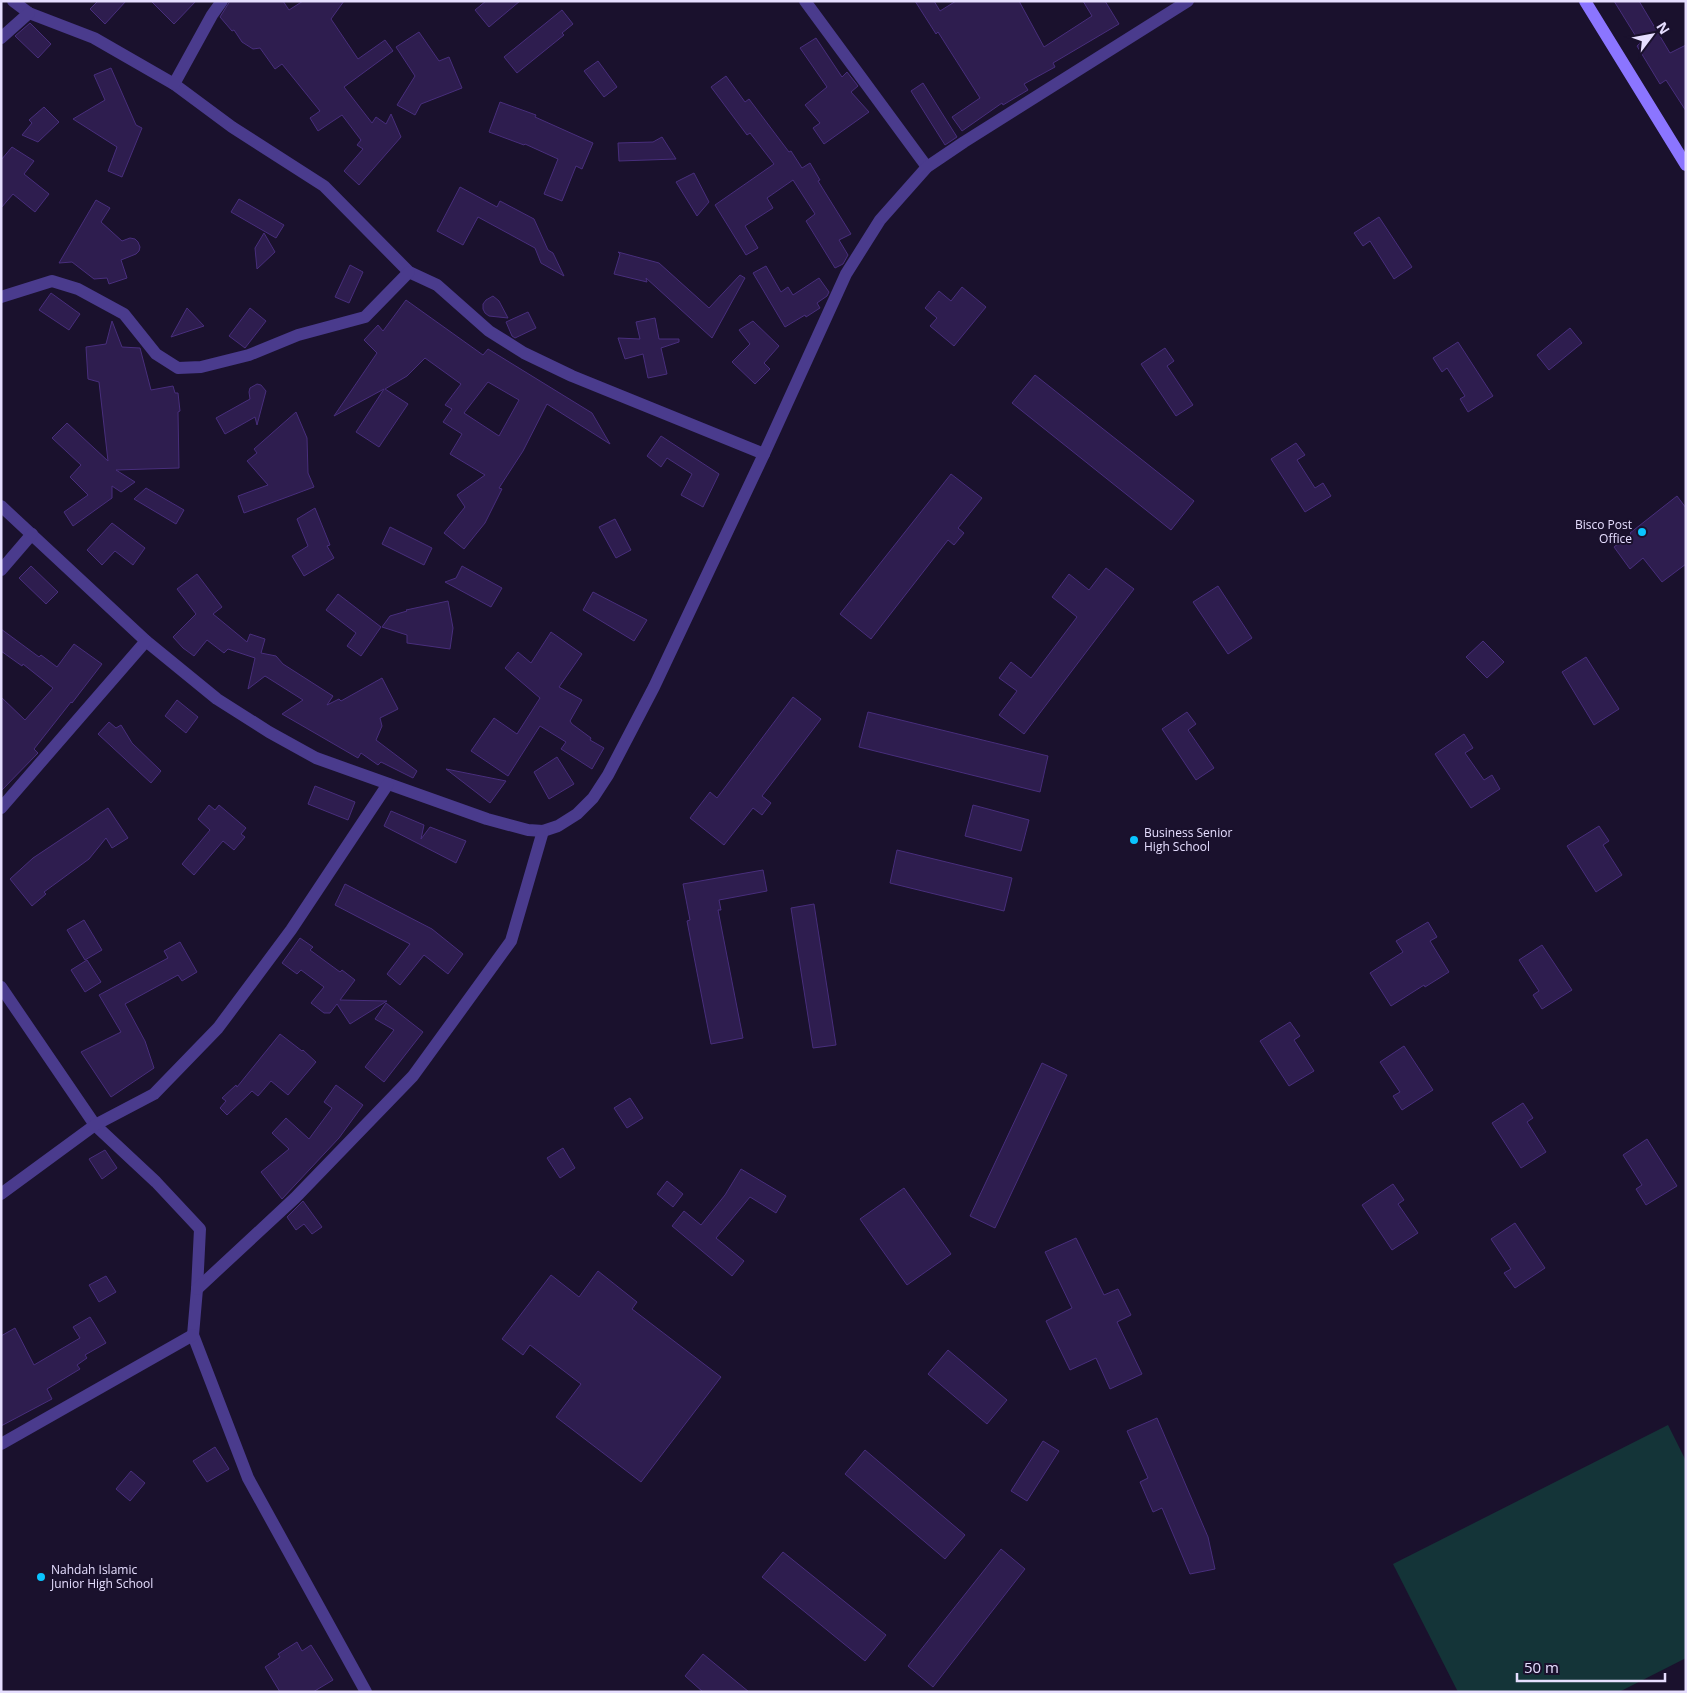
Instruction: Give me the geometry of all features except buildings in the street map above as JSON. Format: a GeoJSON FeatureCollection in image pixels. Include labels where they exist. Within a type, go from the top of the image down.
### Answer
{"type":"FeatureCollection","features":[{"type":"Feature","properties":{"kind":"main road"},"geometry":{"type":"LineString","coordinates":[[1584,1],[1686,165]]}},
{"type":"Feature","properties":{"kind":"street"},"geometry":{"type":"LineString","coordinates":[[13,1],[28,13],[94,38],[174,84],[232,127],[324,186],[409,272],[437,285],[489,331],[524,353],[572,376],[764,454]]}},
{"type":"Feature","properties":{"kind":"street"},"geometry":{"type":"LineString","coordinates":[[174,84],[212,15],[222,1]]}},
{"type":"Feature","properties":{"kind":"street"},"geometry":{"type":"LineString","coordinates":[[805,1],[927,167]]}},
{"type":"Feature","properties":{"kind":"street"},"geometry":{"type":"LineString","coordinates":[[1,506],[146,641],[217,699],[268,732],[316,758],[487,819],[528,830],[543,831],[558,826],[577,814],[593,798],[608,775],[654,687],[764,454],[846,274],[880,220],[927,167],[1188,1]]}},
{"type":"Feature","properties":{"kind":"street"},"geometry":{"type":"LineString","coordinates":[[1,38],[28,13]]}},
{"type":"Feature","properties":{"kind":"street"},"geometry":{"type":"LineString","coordinates":[[1,297],[52,281],[78,289],[124,314],[156,354],[178,368],[201,367],[249,354],[298,336],[365,316],[409,272]]}},
{"type":"Feature","properties":{"kind":"street"},"geometry":{"type":"LineString","coordinates":[[1,570],[32,534]]}},
{"type":"Feature","properties":{"kind":"street"},"geometry":{"type":"LineString","coordinates":[[1,808],[146,641]]}},
{"type":"Feature","properties":{"kind":"street"},"geometry":{"type":"LineString","coordinates":[[1,1194],[95,1125],[154,1094],[218,1028],[291,930],[388,784]]}},
{"type":"Feature","properties":{"kind":"street"},"geometry":{"type":"LineString","coordinates":[[197,1289],[295,1198],[414,1076],[510,941],[543,831]]}},
{"type":"Feature","properties":{"kind":"street"},"geometry":{"type":"LineString","coordinates":[[1,987],[95,1125],[156,1182],[200,1229],[193,1335],[248,1478],[366,1692]]}},
{"type":"Feature","properties":{"kind":"street"},"geometry":{"type":"LineString","coordinates":[[1,1444],[193,1335]]}},
{"type":"Feature","properties":{"kind":"green space"},"geometry":{"type":"Polygon","coordinates":[[[1668,1425],[1686,1461],[1686,1658],[1619,1692],[1458,1692],[1393,1564],[1668,1425]]]}},
{"type":"Feature","properties":{"kind":"place","name":"Bisco Post Office"},"geometry":{"type":"Point","coordinates":[1642,532]}},
{"type":"Feature","properties":{"kind":"place","name":"Business Senior High School"},"geometry":{"type":"Point","coordinates":[1134,840]}},
{"type":"Feature","properties":{"kind":"place","name":"Nahdah Islamic Junior High School"},"geometry":{"type":"Point","coordinates":[41,1577]}}]}
